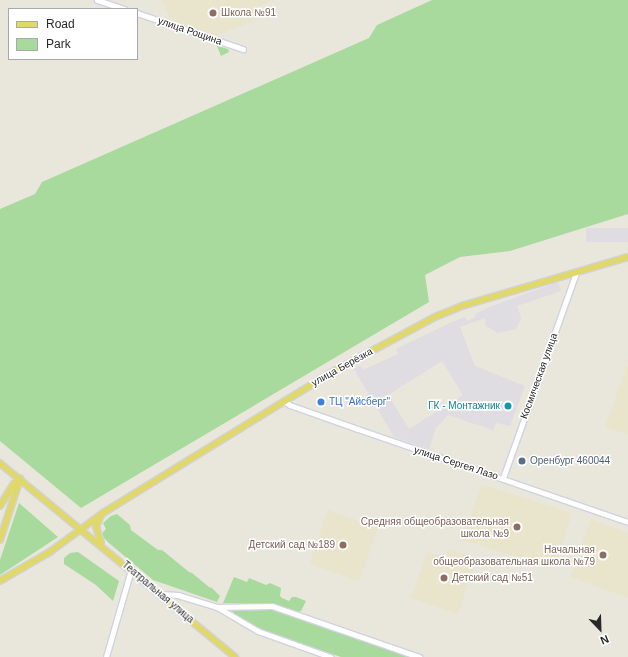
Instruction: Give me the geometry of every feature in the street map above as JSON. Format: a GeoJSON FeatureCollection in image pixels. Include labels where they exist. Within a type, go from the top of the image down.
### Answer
{"type":"FeatureCollection","features":[{"type":"Feature","properties":{"kind":"main road","name":"улица Берёзка"},"geometry":{"type":"LineString","coordinates":[[0,582],[50,552],[80,528],[102,513],[285,401],[389,341],[448,311],[628,257]]}},
{"type":"Feature","properties":{"kind":"main road","name":"Театральная улица"},"geometry":{"type":"LineString","coordinates":[[0,463],[235,657]]}},
{"type":"Feature","properties":{"kind":"main road"},"geometry":{"type":"LineString","coordinates":[[0,506],[14,484],[20,479]]}},
{"type":"Feature","properties":{"kind":"main road"},"geometry":{"type":"LineString","coordinates":[[0,540],[20,479]]}},
{"type":"Feature","properties":{"kind":"main road"},"geometry":{"type":"LineString","coordinates":[[102,513],[96,527],[102,546]]}},
{"type":"Feature","properties":{"kind":"street"},"geometry":{"type":"LineString","coordinates":[[97,0],[122,8]]}},
{"type":"Feature","properties":{"kind":"street","name":"улица Рощина"},"geometry":{"type":"LineString","coordinates":[[138,13],[243,49]]}},
{"type":"Feature","properties":{"kind":"street","name":"Космическая улица"},"geometry":{"type":"LineString","coordinates":[[503,478],[576,273]]}},
{"type":"Feature","properties":{"kind":"street","name":"улица Сергея Лазо"},"geometry":{"type":"LineString","coordinates":[[285,401],[290,405],[358,429],[628,522]]}},
{"type":"Feature","properties":{"kind":"street"},"geometry":{"type":"LineString","coordinates":[[106,657],[131,570]]}},
{"type":"Feature","properties":{"kind":"street"},"geometry":{"type":"LineString","coordinates":[[160,594],[178,595],[217,607],[258,631],[331,657]]}},
{"type":"Feature","properties":{"kind":"street"},"geometry":{"type":"LineString","coordinates":[[217,607],[272,606],[419,657]]}},
{"type":"Feature","properties":{"kind":"shaded area","name":"Школа №91"},"geometry":{"type":"Polygon","coordinates":[[[162,0],[273,0],[256,8],[260,18],[216,36],[170,19],[162,0]]]}},
{"type":"Feature","properties":{"kind":"shaded area"},"geometry":{"type":"Polygon","coordinates":[[[586,228],[628,228],[628,242],[586,242],[586,228]]]}},
{"type":"Feature","properties":{"kind":"shaded area"},"geometry":{"type":"Polygon","coordinates":[[[558,282],[561,291],[517,306],[521,318],[516,329],[498,333],[486,326],[485,318],[460,327],[475,366],[525,386],[510,426],[496,423],[493,430],[448,415],[436,428],[429,449],[394,437],[354,369],[360,366],[363,370],[398,354],[396,349],[465,317],[467,321],[476,317],[475,314],[487,308],[558,282]],[[442,361],[388,395],[409,429],[463,395],[442,361]]]}},
{"type":"Feature","properties":{"kind":"shaded area"},"geometry":{"type":"Polygon","coordinates":[[[628,365],[628,435],[605,427],[628,365]]]}},
{"type":"Feature","properties":{"kind":"shaded area","name":"Средняя общеобразовательная школа №9"},"geometry":{"type":"Polygon","coordinates":[[[481,484],[572,514],[554,570],[463,540],[481,484]]]}},
{"type":"Feature","properties":{"kind":"shaded area","name":"Детский сад №189"},"geometry":{"type":"Polygon","coordinates":[[[328,510],[378,527],[360,581],[309,564],[328,510]]]}},
{"type":"Feature","properties":{"kind":"shaded area","name":"Начальная общеобразовательная школа №79"},"geometry":{"type":"Polygon","coordinates":[[[591,519],[628,533],[628,598],[570,577],[591,519]]]}},
{"type":"Feature","properties":{"kind":"shaded area","name":"Детский сад №51"},"geometry":{"type":"Polygon","coordinates":[[[449,549],[477,558],[458,614],[411,598],[427,552],[446,558],[449,549]]]}},
{"type":"Feature","properties":{"kind":"green space"},"geometry":{"type":"Polygon","coordinates":[[[432,0],[628,0],[628,214],[510,251],[460,257],[425,275],[429,302],[81,508],[0,441],[0,209],[35,194],[42,182],[369,38],[377,25],[432,0]]]}},
{"type":"Feature","properties":{"kind":"green space"},"geometry":{"type":"Polygon","coordinates":[[[217,46],[228,49],[229,52],[221,56],[217,46]]]}},
{"type":"Feature","properties":{"kind":"green space"},"geometry":{"type":"Polygon","coordinates":[[[19,503],[58,537],[0,575],[0,560],[19,503]]]}},
{"type":"Feature","properties":{"kind":"green space"},"geometry":{"type":"Polygon","coordinates":[[[117,514],[130,525],[131,530],[158,550],[162,550],[212,588],[220,596],[217,602],[153,580],[109,543],[103,537],[102,533],[106,529],[103,523],[111,516],[117,514]]]}},
{"type":"Feature","properties":{"kind":"green space"},"geometry":{"type":"Polygon","coordinates":[[[78,552],[119,581],[113,601],[96,585],[64,564],[64,558],[70,553],[78,552]]]}},
{"type":"Feature","properties":{"kind":"green space"},"geometry":{"type":"Polygon","coordinates":[[[234,577],[247,582],[249,578],[266,585],[270,583],[281,588],[280,596],[282,598],[289,601],[292,597],[296,597],[306,601],[301,611],[297,612],[266,603],[223,603],[234,577]]]}},
{"type":"Feature","properties":{"kind":"green space"},"geometry":{"type":"Polygon","coordinates":[[[263,607],[274,609],[410,657],[341,657],[254,627],[233,613],[232,610],[234,608],[263,607]]]}},
{"type":"Feature","properties":{"kind":"place","name":"Школа №91"},"geometry":{"type":"Point","coordinates":[213,13]}},
{"type":"Feature","properties":{"kind":"place","name":"ТЦ \"Айсберг\""},"geometry":{"type":"Point","coordinates":[321,402]}},
{"type":"Feature","properties":{"kind":"place","name":"ГК - Монтажник"},"geometry":{"type":"Point","coordinates":[508,406]}},
{"type":"Feature","properties":{"kind":"place","name":"Оренбург 460044"},"geometry":{"type":"Point","coordinates":[522,461]}},
{"type":"Feature","properties":{"kind":"place","name":"Средняя общеобразовательная школа №9"},"geometry":{"type":"Point","coordinates":[517,527]}},
{"type":"Feature","properties":{"kind":"place","name":"Детский сад №189"},"geometry":{"type":"Point","coordinates":[343,545]}},
{"type":"Feature","properties":{"kind":"place","name":"Начальная общеобразовательная школа №79"},"geometry":{"type":"Point","coordinates":[603,555]}},
{"type":"Feature","properties":{"kind":"place","name":"Детский сад №51"},"geometry":{"type":"Point","coordinates":[444,578]}}]}
